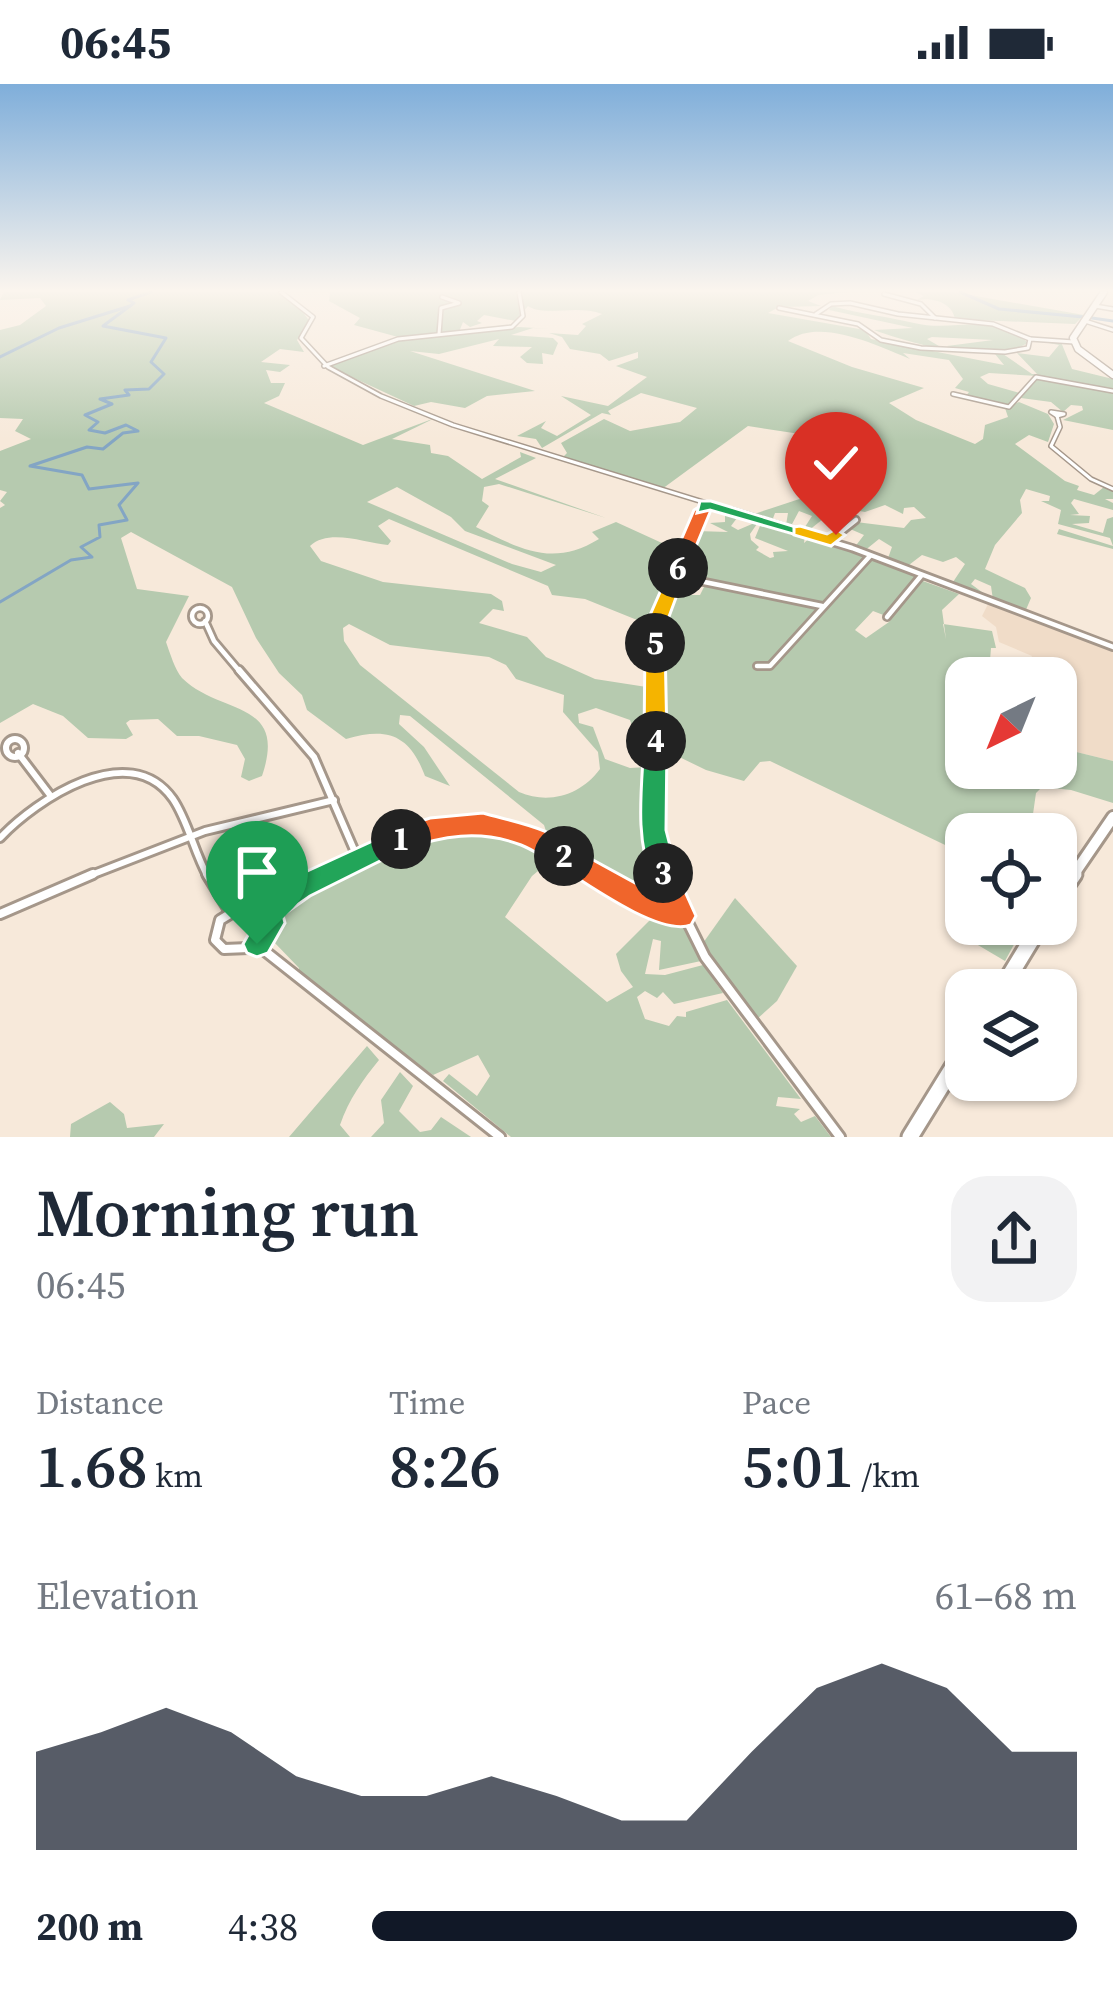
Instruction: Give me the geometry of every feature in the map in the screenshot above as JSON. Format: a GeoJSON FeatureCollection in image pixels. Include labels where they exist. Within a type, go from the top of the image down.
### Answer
{"type":"FeatureCollection","features":[{"type":"Feature","properties":{"kind":"street"},"geometry":{"type":"LineString","coordinates":[[302,341],[324,366],[368,389],[524,452],[831,541],[1113,647]]}},
{"type":"Feature","properties":{"kind":"street"},"geometry":{"type":"LineString","coordinates":[[324,366],[395,341]]}},
{"type":"Feature","properties":{"kind":"street"},"geometry":{"type":"LineString","coordinates":[[886,341],[928,350],[1010,352],[1028,349],[1030,341]]}},
{"type":"Feature","properties":{"kind":"street"},"geometry":{"type":"LineString","coordinates":[[1061,341],[1074,342],[1111,372]]}},
{"type":"Feature","properties":{"kind":"street"},"geometry":{"type":"LineString","coordinates":[[953,394],[1009,406],[1036,377],[1113,391]]}},
{"type":"Feature","properties":{"kind":"street"},"geometry":{"type":"LineString","coordinates":[[1057,416],[1060,425],[1051,446],[1091,479],[1113,489]]}},
{"type":"Feature","properties":{"kind":"street"},"geometry":{"type":"LineString","coordinates":[[705,504],[655,638],[653,830],[660,865],[681,916],[735,1003],[840,1137]]}},
{"type":"Feature","properties":{"kind":"street"},"geometry":{"type":"LineString","coordinates":[[831,541],[856,520]]}},
{"type":"Feature","properties":{"kind":"street"},"geometry":{"type":"LineString","coordinates":[[757,666],[770,666],[870,556]]}},
{"type":"Feature","properties":{"kind":"street"},"geometry":{"type":"LineString","coordinates":[[675,576],[823,607]]}},
{"type":"Feature","properties":{"kind":"street"},"geometry":{"type":"LineString","coordinates":[[887,617],[921,576]]}},
{"type":"Feature","properties":{"kind":"street"},"geometry":{"type":"LineString","coordinates":[[205,621],[214,641],[314,757],[358,859]]}},
{"type":"Feature","properties":{"kind":"street"},"geometry":{"type":"LineString","coordinates":[[18,753],[50,795]]}},
{"type":"Feature","properties":{"kind":"street"},"geometry":{"type":"LineString","coordinates":[[0,838],[26,810],[87,779],[144,778],[166,790],[229,910]]}},
{"type":"Feature","properties":{"kind":"street"},"geometry":{"type":"LineString","coordinates":[[0,914],[188,836],[285,808],[334,800]]}},
{"type":"Feature","properties":{"kind":"street"},"geometry":{"type":"LineString","coordinates":[[1077,869],[1113,817]]}},
{"type":"Feature","properties":{"kind":"street"},"geometry":{"type":"LineString","coordinates":[[267,910],[268,930],[256,944],[232,951],[218,945],[216,926],[229,910],[248,903],[267,910],[358,859],[430,828],[483,823],[534,838],[643,903],[681,916]]}},
{"type":"Feature","properties":{"kind":"street"},"geometry":{"type":"LineString","coordinates":[[256,944],[500,1137]]}},
{"type":"Feature","properties":{"kind":"street"},"geometry":{"type":"LineString","coordinates":[[910,1137],[945,1080]]}},
{"type":"Feature","properties":{"kind":"shaded area"},"geometry":{"type":"Polygon","coordinates":[[[989,602],[1113,649],[1113,761],[1077,752],[1077,657],[1032,657],[999,642],[996,627],[982,616],[989,602]]]}},
{"type":"Feature","properties":{"kind":"green space"},"geometry":{"type":"Polygon","coordinates":[[[0,341],[298,341],[304,352],[280,349],[261,362],[290,365],[280,372],[266,370],[271,383],[285,383],[279,396],[264,403],[363,445],[435,418],[392,439],[430,445],[431,453],[448,456],[482,479],[521,457],[520,452],[536,458],[495,479],[606,518],[499,484],[484,487],[482,501],[489,506],[476,527],[523,548],[552,554],[599,539],[592,532],[616,522],[662,543],[683,542],[652,626],[585,599],[552,595],[548,586],[389,519],[378,526],[391,541],[388,545],[337,537],[310,546],[321,561],[383,582],[491,594],[502,601],[504,611],[493,609],[479,623],[527,637],[546,657],[595,679],[653,688],[650,846],[667,906],[538,838],[547,834],[544,825],[410,716],[400,715],[399,724],[424,747],[450,786],[425,776],[412,752],[396,738],[374,734],[346,739],[307,710],[302,695],[279,673],[232,587],[131,532],[121,538],[137,589],[189,596],[166,642],[177,671],[198,690],[258,721],[268,751],[262,776],[249,781],[241,777],[245,759],[237,745],[177,736],[158,719],[130,720],[126,723],[133,735],[126,739],[88,738],[63,716],[33,704],[0,723],[0,508],[5,505],[0,501],[7,492],[0,490],[0,451],[31,439],[15,431],[23,419],[0,418],[0,341]],[[397,487],[367,502],[512,564],[541,572],[556,565],[465,531],[451,517],[397,487]],[[349,624],[343,628],[344,641],[360,665],[519,792],[542,798],[564,795],[584,785],[600,769],[598,752],[563,712],[564,695],[516,679],[506,665],[489,657],[390,645],[349,624]],[[596,708],[578,714],[579,723],[593,727],[605,759],[630,768],[647,767],[630,720],[596,708]]]}},
{"type":"Feature","properties":{"kind":"green space"},"geometry":{"type":"Polygon","coordinates":[[[398,341],[490,341],[439,354],[410,351],[535,391],[487,396],[465,408],[431,402],[414,406],[328,366],[398,341]]]}},
{"type":"Feature","properties":{"kind":"green space"},"geometry":{"type":"Polygon","coordinates":[[[497,341],[558,343],[553,355],[542,353],[543,364],[527,363],[520,357],[532,347],[493,346],[497,341]]]}},
{"type":"Feature","properties":{"kind":"green space"},"geometry":{"type":"Polygon","coordinates":[[[565,341],[788,341],[852,367],[924,388],[889,403],[916,420],[975,444],[983,439],[985,425],[1008,417],[1005,408],[1019,402],[1048,414],[1054,424],[1048,442],[1029,435],[1015,444],[1079,486],[1077,490],[1094,495],[1104,487],[1113,490],[1113,499],[1105,499],[1113,503],[1113,510],[1074,499],[1071,503],[1079,514],[1070,515],[1090,516],[1089,523],[1072,524],[1103,533],[1107,519],[1113,517],[1113,546],[1110,538],[1058,524],[1061,510],[1041,501],[1049,501],[1050,496],[1026,489],[1020,500],[1022,513],[995,545],[985,569],[1025,588],[1031,598],[1025,612],[993,600],[991,586],[975,579],[971,584],[990,598],[957,586],[953,582],[965,564],[956,557],[943,562],[922,555],[905,568],[887,561],[892,547],[879,539],[863,552],[854,548],[864,535],[848,528],[856,522],[904,528],[911,520],[926,518],[914,507],[904,508],[903,514],[885,505],[865,512],[838,507],[808,531],[803,530],[812,516],[799,511],[791,526],[786,525],[788,513],[775,513],[772,521],[751,515],[866,477],[837,461],[813,436],[748,426],[662,489],[560,460],[567,453],[561,443],[604,419],[630,431],[680,422],[697,408],[641,393],[608,411],[611,415],[602,413],[542,448],[536,439],[517,436],[546,421],[541,428],[557,436],[591,415],[561,396],[608,406],[647,377],[616,366],[638,358],[638,352],[609,361],[600,354],[570,349],[565,341]]]}},
{"type":"Feature","properties":{"kind":"green space"},"geometry":{"type":"Polygon","coordinates":[[[866,341],[1004,365],[995,354],[1003,354],[1032,374],[1037,374],[1017,353],[1049,357],[1059,345],[1040,341],[1061,342],[1072,369],[1113,379],[1113,430],[1063,420],[1083,410],[1082,406],[1071,405],[1063,412],[1051,402],[1021,398],[1038,376],[989,373],[980,377],[1020,393],[1013,404],[999,406],[965,397],[969,392],[955,388],[963,379],[949,360],[903,353],[910,359],[866,341]]]}},
{"type":"Feature","properties":{"kind":"green space"},"geometry":{"type":"Polygon","coordinates":[[[984,341],[1028,343],[1011,351],[947,346],[984,341]]]}},
{"type":"Feature","properties":{"kind":"green space"},"geometry":{"type":"Polygon","coordinates":[[[725,512],[737,518],[731,526],[738,530],[759,521],[751,540],[759,547],[756,550],[770,558],[773,552],[788,551],[755,538],[762,521],[805,535],[804,543],[812,536],[918,576],[886,616],[873,611],[855,630],[866,638],[889,622],[920,580],[959,594],[942,610],[944,624],[992,631],[996,648],[991,648],[990,657],[945,657],[945,789],[1040,789],[1033,813],[945,813],[945,845],[770,761],[760,762],[744,781],[669,752],[661,755],[658,637],[672,595],[700,595],[704,587],[682,578],[820,605],[678,575],[696,531],[728,532],[710,523],[725,522],[725,512]]]}},
{"type":"Feature","properties":{"kind":"green space"},"geometry":{"type":"Polygon","coordinates":[[[1059,529],[1113,549],[1057,534],[1059,529]]]}},
{"type":"Feature","properties":{"kind":"green space"},"geometry":{"type":"Polygon","coordinates":[[[1077,752],[1113,761],[1113,803],[1061,789],[1077,789],[1077,752]]]}},
{"type":"Feature","properties":{"kind":"green space"},"geometry":{"type":"Polygon","coordinates":[[[482,829],[526,839],[555,857],[532,876],[505,917],[607,1002],[633,987],[616,954],[650,920],[637,912],[640,906],[681,922],[701,961],[659,970],[661,941],[653,939],[645,974],[665,975],[703,965],[723,993],[674,1004],[663,992],[657,998],[645,991],[637,997],[645,1019],[669,1026],[677,1016],[686,1017],[686,1012],[727,1000],[801,1099],[778,1097],[776,1106],[800,1109],[794,1114],[801,1122],[815,1116],[831,1137],[511,1137],[443,1081],[449,1074],[477,1096],[490,1076],[478,1055],[433,1075],[299,976],[299,968],[273,941],[284,906],[330,878],[404,846],[482,829]]]}},
{"type":"Feature","properties":{"kind":"green space"},"geometry":{"type":"Polygon","coordinates":[[[735,898],[797,966],[777,1001],[757,1019],[703,943],[735,898]]]}},
{"type":"Feature","properties":{"kind":"green space"},"geometry":{"type":"Polygon","coordinates":[[[978,945],[1014,945],[1005,961],[978,945]]]}},
{"type":"Feature","properties":{"kind":"green space"},"geometry":{"type":"Polygon","coordinates":[[[367,1046],[379,1060],[356,1091],[340,1125],[350,1137],[289,1137],[367,1046]]]}},
{"type":"Feature","properties":{"kind":"green space"},"geometry":{"type":"Polygon","coordinates":[[[400,1072],[413,1086],[399,1111],[420,1132],[431,1130],[441,1117],[471,1137],[371,1137],[384,1123],[381,1100],[400,1072]]]}},
{"type":"Feature","properties":{"kind":"green space"},"geometry":{"type":"Polygon","coordinates":[[[110,1102],[124,1114],[127,1128],[164,1124],[154,1137],[70,1137],[71,1124],[110,1102]]]}},
{"type":"Feature","properties":{"kind":"water"},"geometry":{"type":"Polygon","coordinates":[[[268,855],[304,870],[267,894],[232,894],[226,880],[268,855]]]}},
{"type":"Feature","properties":{"kind":"waterway"},"geometry":{"type":"LineString","coordinates":[[0,357],[32,341]]}},
{"type":"Feature","properties":{"kind":"waterway"},"geometry":{"type":"LineString","coordinates":[[0,602],[71,560],[92,557],[81,547],[100,537],[99,525],[127,520],[119,505],[138,483],[89,489],[82,475],[30,466],[87,447],[103,449],[123,433],[138,431],[126,425],[105,433],[89,430],[98,422],[85,415],[112,404],[100,399],[129,395],[125,390],[149,389],[164,374],[151,362],[164,341]]}},
{"type":"Feature","properties":{"kind":"route"},"geometry":{"type":"LineString","coordinates":[[257,944],[271,923],[267,910],[300,887],[404,837],[464,824],[483,823],[534,838],[643,903],[681,916],[660,865],[653,830],[655,638],[669,590],[705,504],[831,541],[836,535]]}}]}
